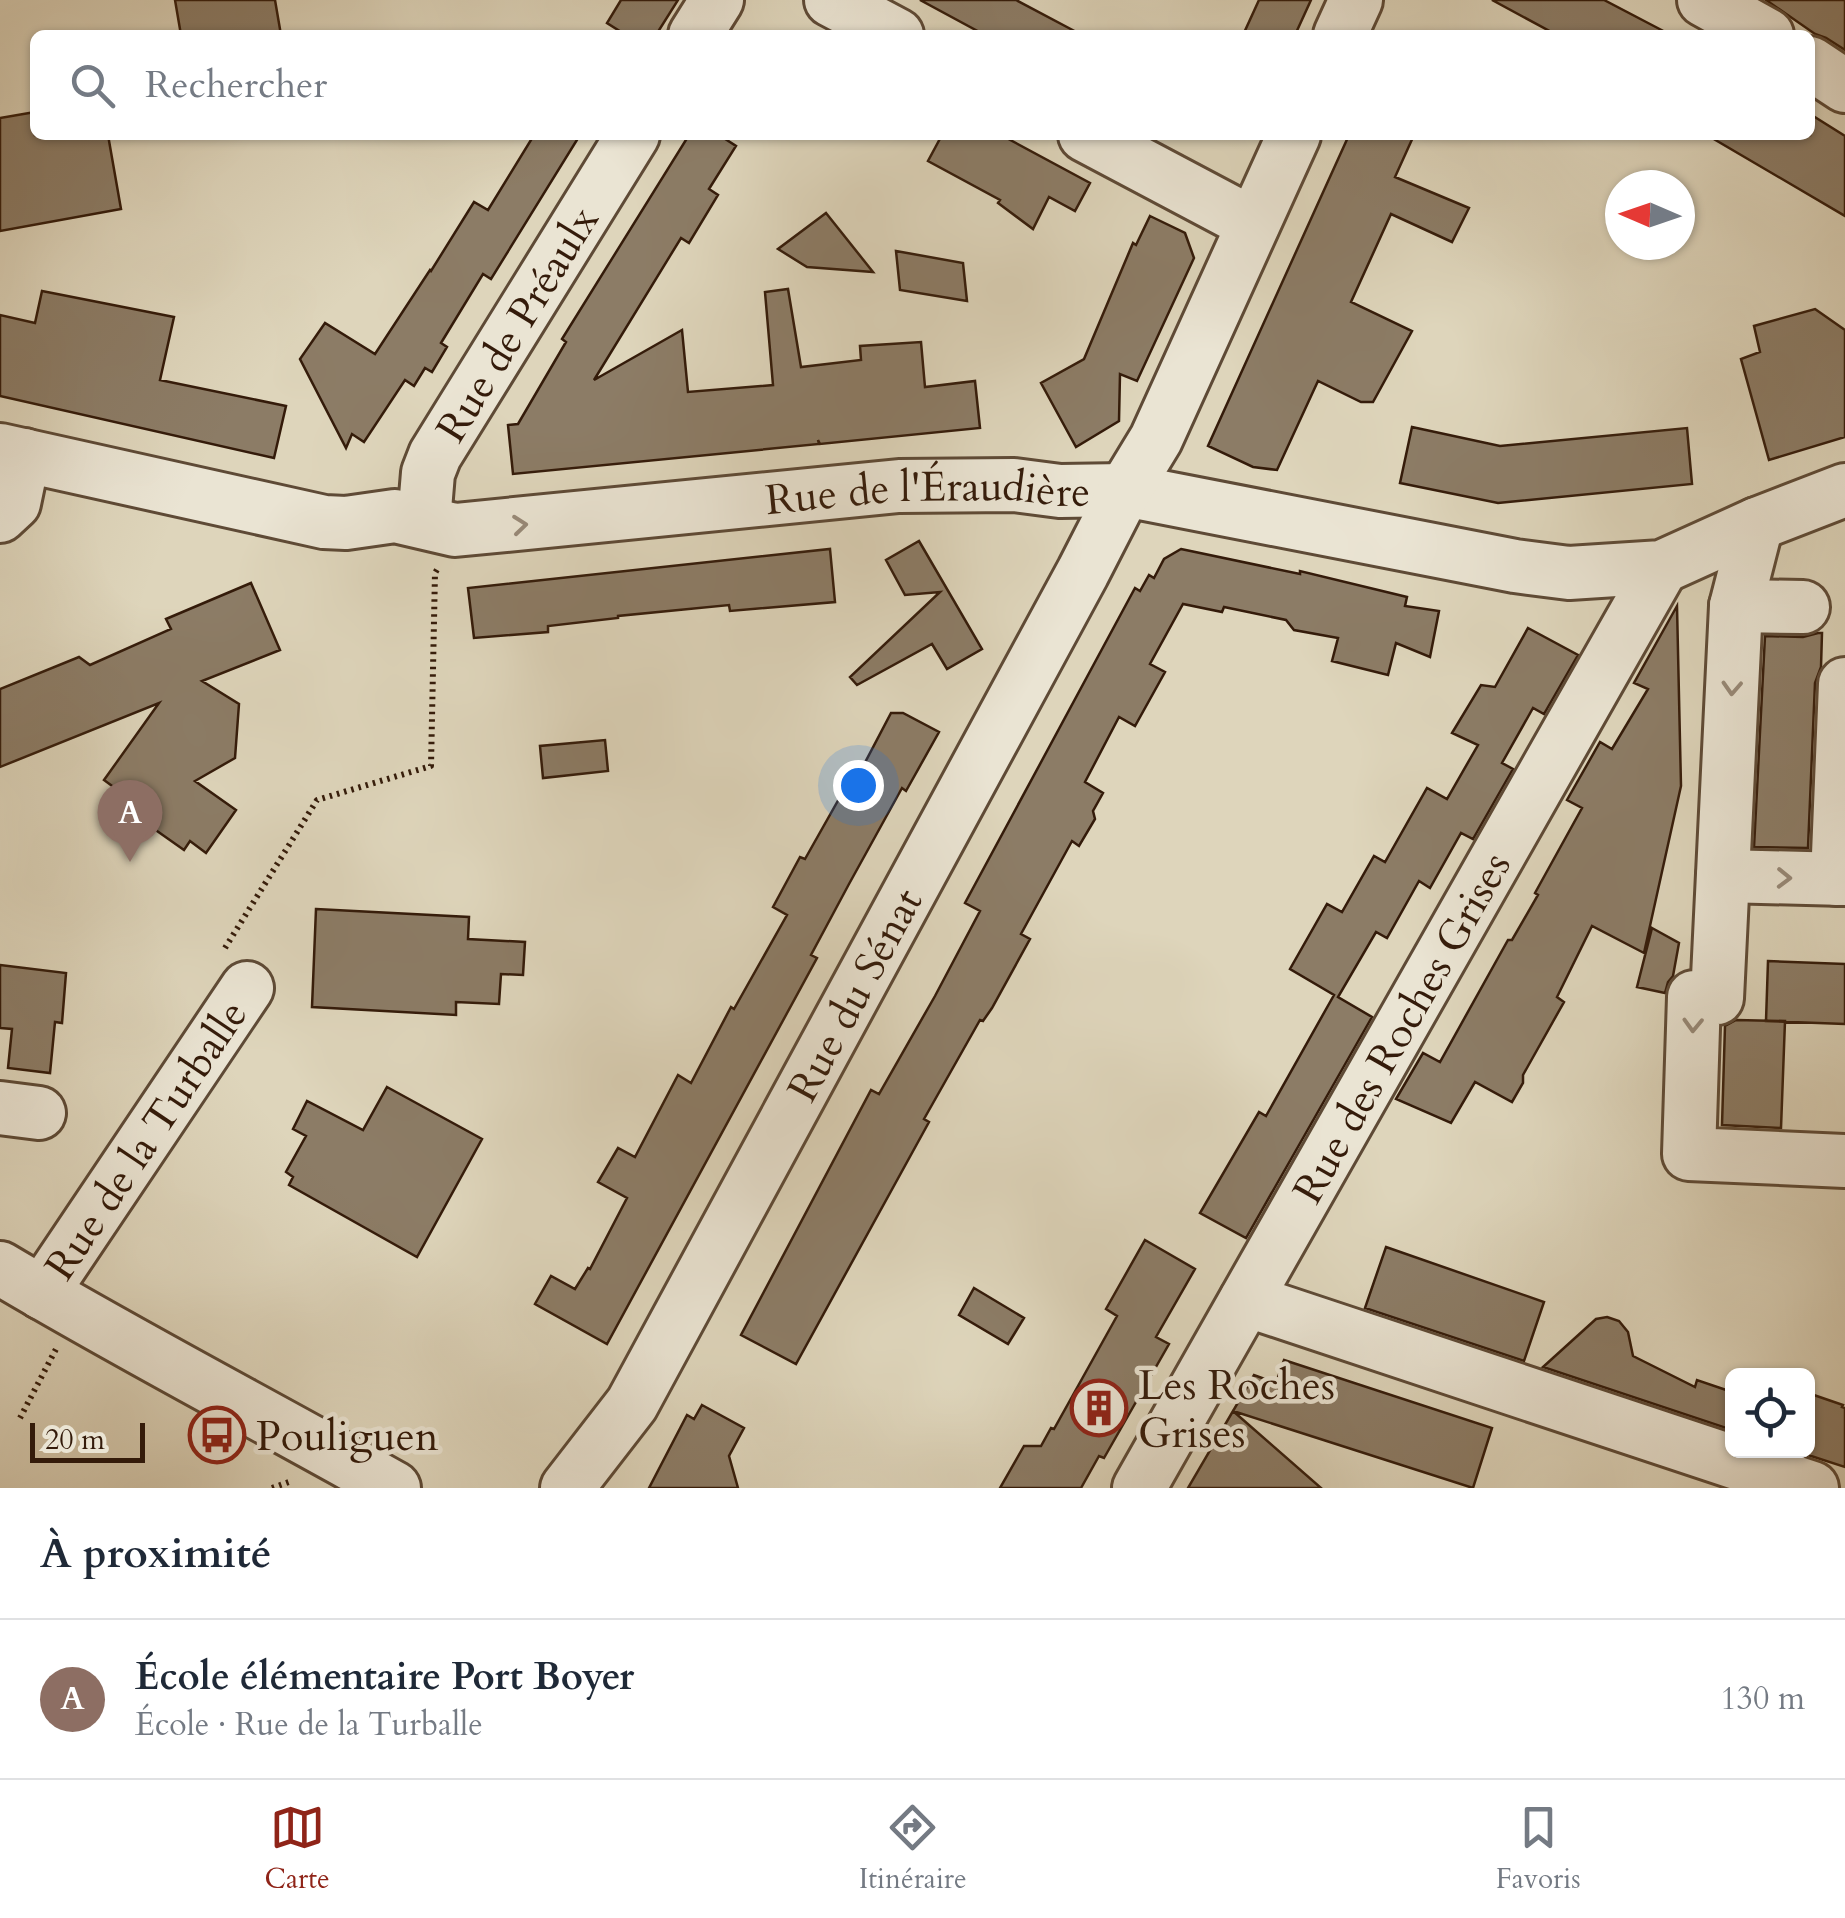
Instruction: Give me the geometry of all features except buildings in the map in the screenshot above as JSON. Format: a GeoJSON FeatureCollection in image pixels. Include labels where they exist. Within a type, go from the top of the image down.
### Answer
{"type":"FeatureCollection","features":[{"type":"Feature","properties":{"kind":"street"},"geometry":{"type":"LineString","coordinates":[[698,30],[717,0]]}},
{"type":"Feature","properties":{"kind":"street"},"geometry":{"type":"LineString","coordinates":[[830,0],[887,30]]}},
{"type":"Feature","properties":{"kind":"street"},"geometry":{"type":"LineString","coordinates":[[1342,30],[1356,0]]}},
{"type":"Feature","properties":{"kind":"street"},"geometry":{"type":"LineString","coordinates":[[1704,0],[1757,30]]}},
{"type":"Feature","properties":{"kind":"street"},"geometry":{"type":"LineString","coordinates":[[1815,66],[1845,86]]}},
{"type":"Feature","properties":{"kind":"street","name":"Rue de Préaulx"},"geometry":{"type":"LineString","coordinates":[[440,526],[428,473],[435,455],[630,140]]}},
{"type":"Feature","properties":{"kind":"street"},"geometry":{"type":"LineString","coordinates":[[1094,140],[1254,224]]}},
{"type":"Feature","properties":{"kind":"street","name":"Rue du Sénat"},"geometry":{"type":"LineString","coordinates":[[567,1488],[632,1404],[1156,438],[1292,140]]}},
{"type":"Feature","properties":{"kind":"street"},"geometry":{"type":"LineString","coordinates":[[0,516],[14,504],[12,452]]}},
{"type":"Feature","properties":{"kind":"street","name":"Rue de l'Éraudière"},"geometry":{"type":"LineString","coordinates":[[12,452],[324,522],[346,523],[395,516],[440,526],[899,486],[1014,485],[1125,490],[1515,566],[1569,573],[1662,566],[1845,490]]}},
{"type":"Feature","properties":{"kind":"street"},"geometry":{"type":"LineString","coordinates":[[1757,524],[1736,606],[1717,998],[1694,998],[1688,1154],[1845,1161]]}},
{"type":"Feature","properties":{"kind":"street","name":"Rue des Roches Grises"},"geometry":{"type":"LineString","coordinates":[[1140,1488],[1662,566]]}},
{"type":"Feature","properties":{"kind":"street"},"geometry":{"type":"LineString","coordinates":[[1736,606],[1803,606]]}},
{"type":"Feature","properties":{"kind":"street"},"geometry":{"type":"LineString","coordinates":[[1723,876],[1841,879],[1845,684]]}},
{"type":"Feature","properties":{"kind":"street","name":"Rue de la Turballe"},"geometry":{"type":"LineString","coordinates":[[21,1280],[247,988]]}},
{"type":"Feature","properties":{"kind":"street"},"geometry":{"type":"LineString","coordinates":[[21,1280],[394,1488]]}},
{"type":"Feature","properties":{"kind":"street"},"geometry":{"type":"LineString","coordinates":[[1246,1300],[1812,1488]]}},
{"type":"Feature","properties":{"kind":"path"},"geometry":{"type":"LineString","coordinates":[[247,988],[218,959],[317,800],[431,766],[435,573],[440,526]]}},
{"type":"Feature","properties":{"kind":"path"},"geometry":{"type":"LineString","coordinates":[[20,1418],[59,1344]]}},
{"type":"Feature","properties":{"kind":"path"},"geometry":{"type":"LineString","coordinates":[[272,1488],[290,1482]]}},
{"type":"Feature","properties":{"kind":"place","name":"École élémentaire Port Boyer"},"geometry":{"type":"Point","coordinates":[130,862]}},
{"type":"Feature","properties":{"kind":"place","name":"Les Roches Grises"},"geometry":{"type":"Point","coordinates":[1099,1408]}},
{"type":"Feature","properties":{"kind":"place","name":"Pouliguen"},"geometry":{"type":"Point","coordinates":[217,1435]}}]}
